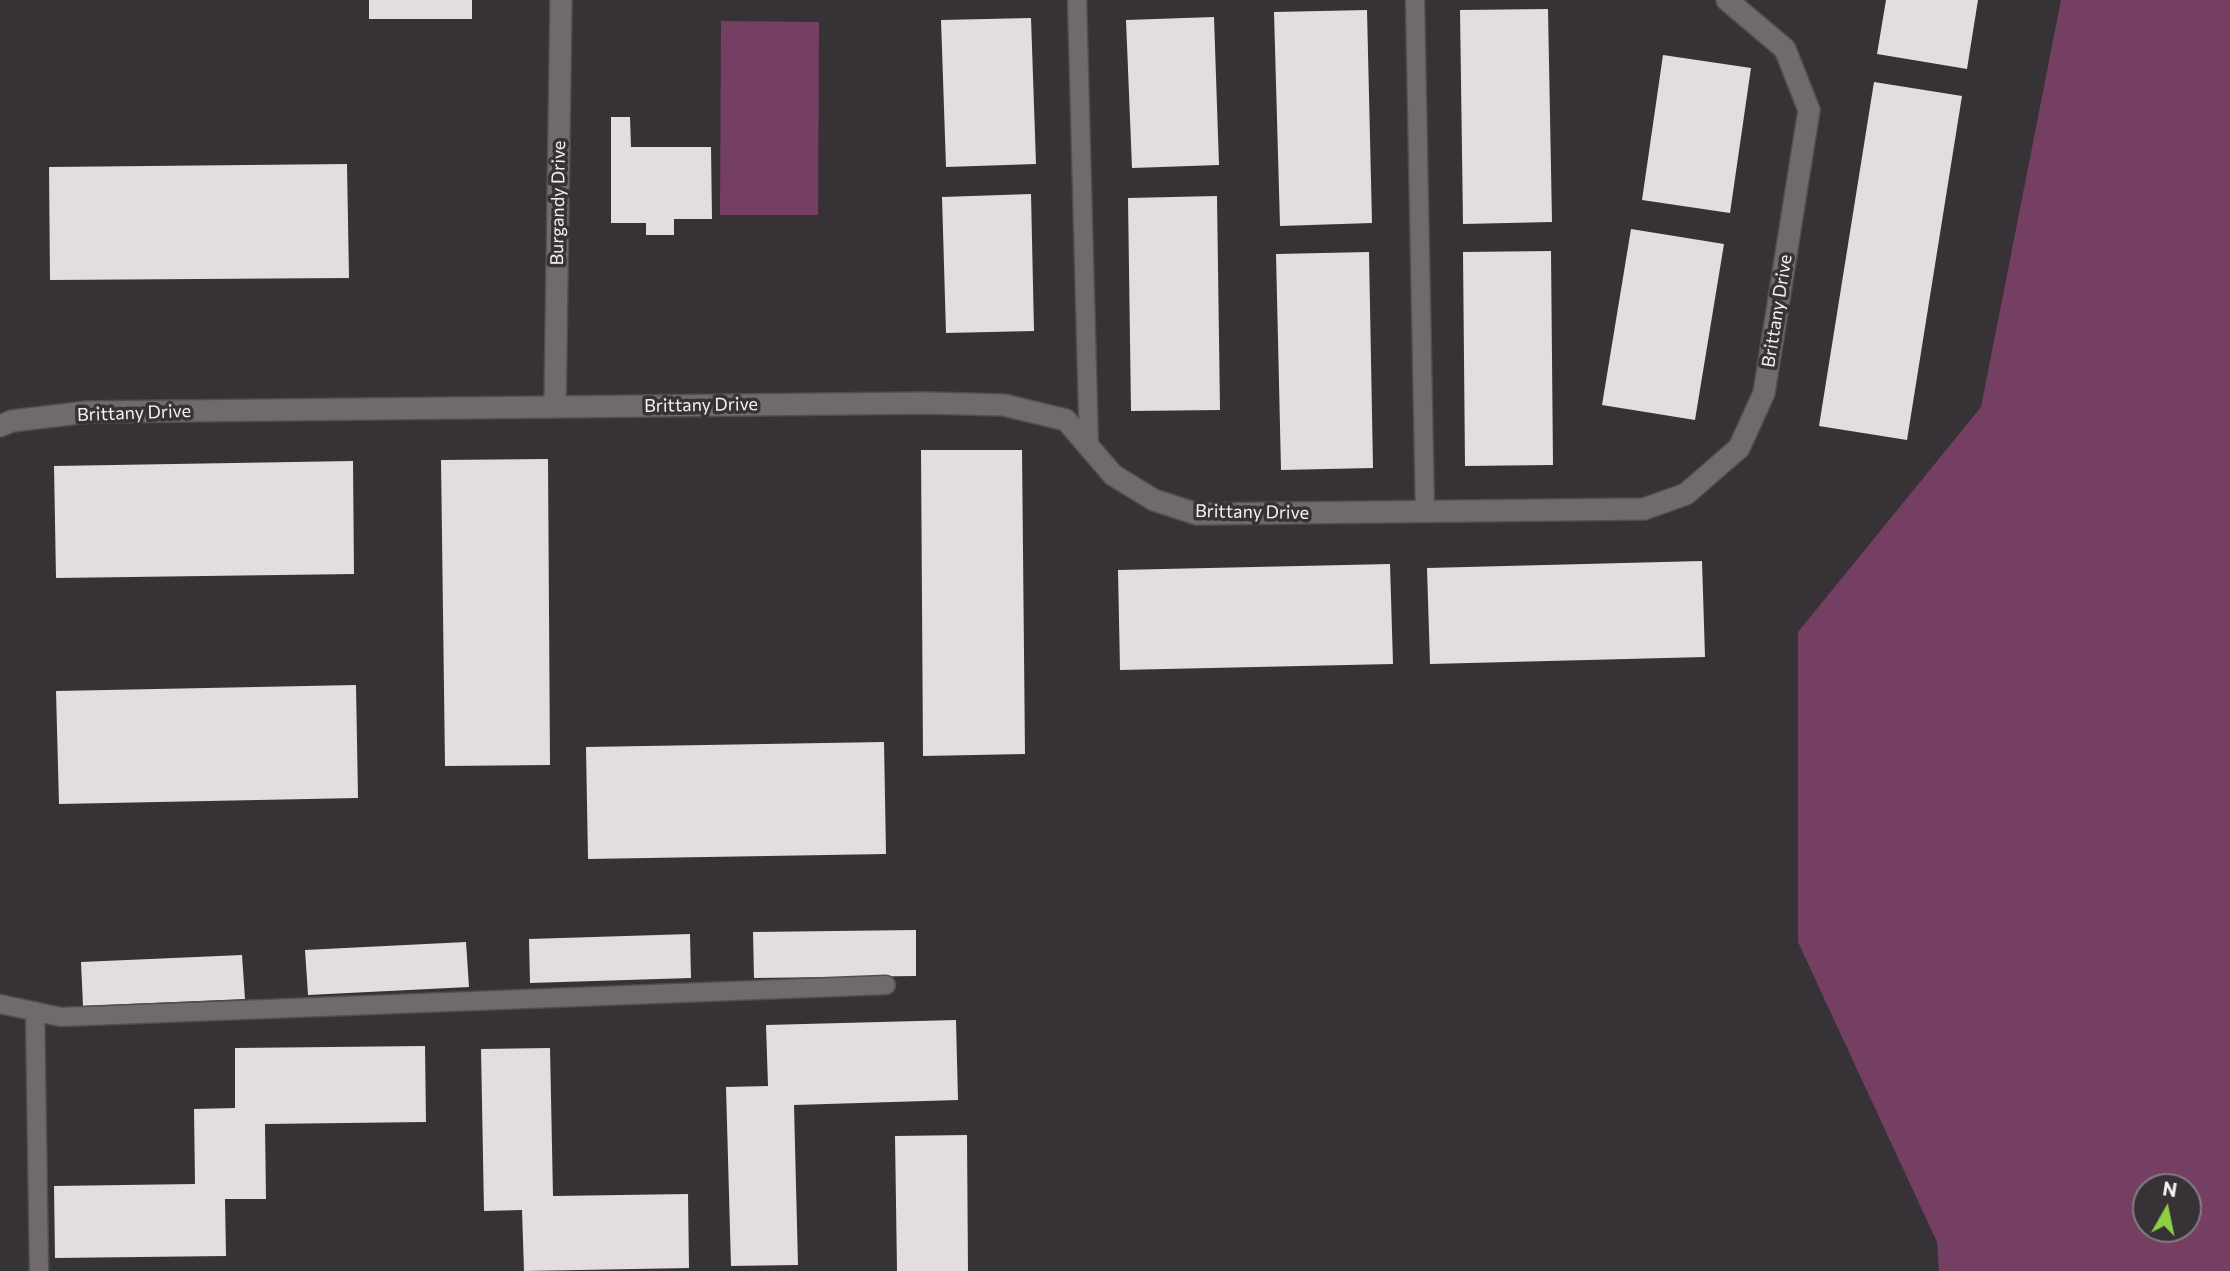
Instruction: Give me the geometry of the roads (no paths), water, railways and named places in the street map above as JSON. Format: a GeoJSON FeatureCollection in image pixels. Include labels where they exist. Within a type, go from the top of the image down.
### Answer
{"type":"FeatureCollection","features":[{"type":"Feature","properties":{"kind":"street","name":"Burgandy Drive"},"geometry":{"type":"LineString","coordinates":[[555,407],[561,0]]}},
{"type":"Feature","properties":{"kind":"street","name":"Brittany Drive"},"geometry":{"type":"LineString","coordinates":[[0,426],[12,421],[87,412],[926,402],[1004,405],[1066,420],[1113,475],[1154,500],[1196,514],[1644,509],[1686,494],[1739,448],[1765,393],[1809,110],[1785,49],[1727,0]]}},
{"type":"Feature","properties":{"kind":"lane"},"geometry":{"type":"LineString","coordinates":[[1077,0],[1089,447]]}},
{"type":"Feature","properties":{"kind":"lane"},"geometry":{"type":"LineString","coordinates":[[1415,0],[1425,512]]}},
{"type":"Feature","properties":{"kind":"lane"},"geometry":{"type":"LineString","coordinates":[[0,1004],[61,1017],[886,985]]}},
{"type":"Feature","properties":{"kind":"lane"},"geometry":{"type":"LineString","coordinates":[[35,1011],[39,1271]]}}]}
